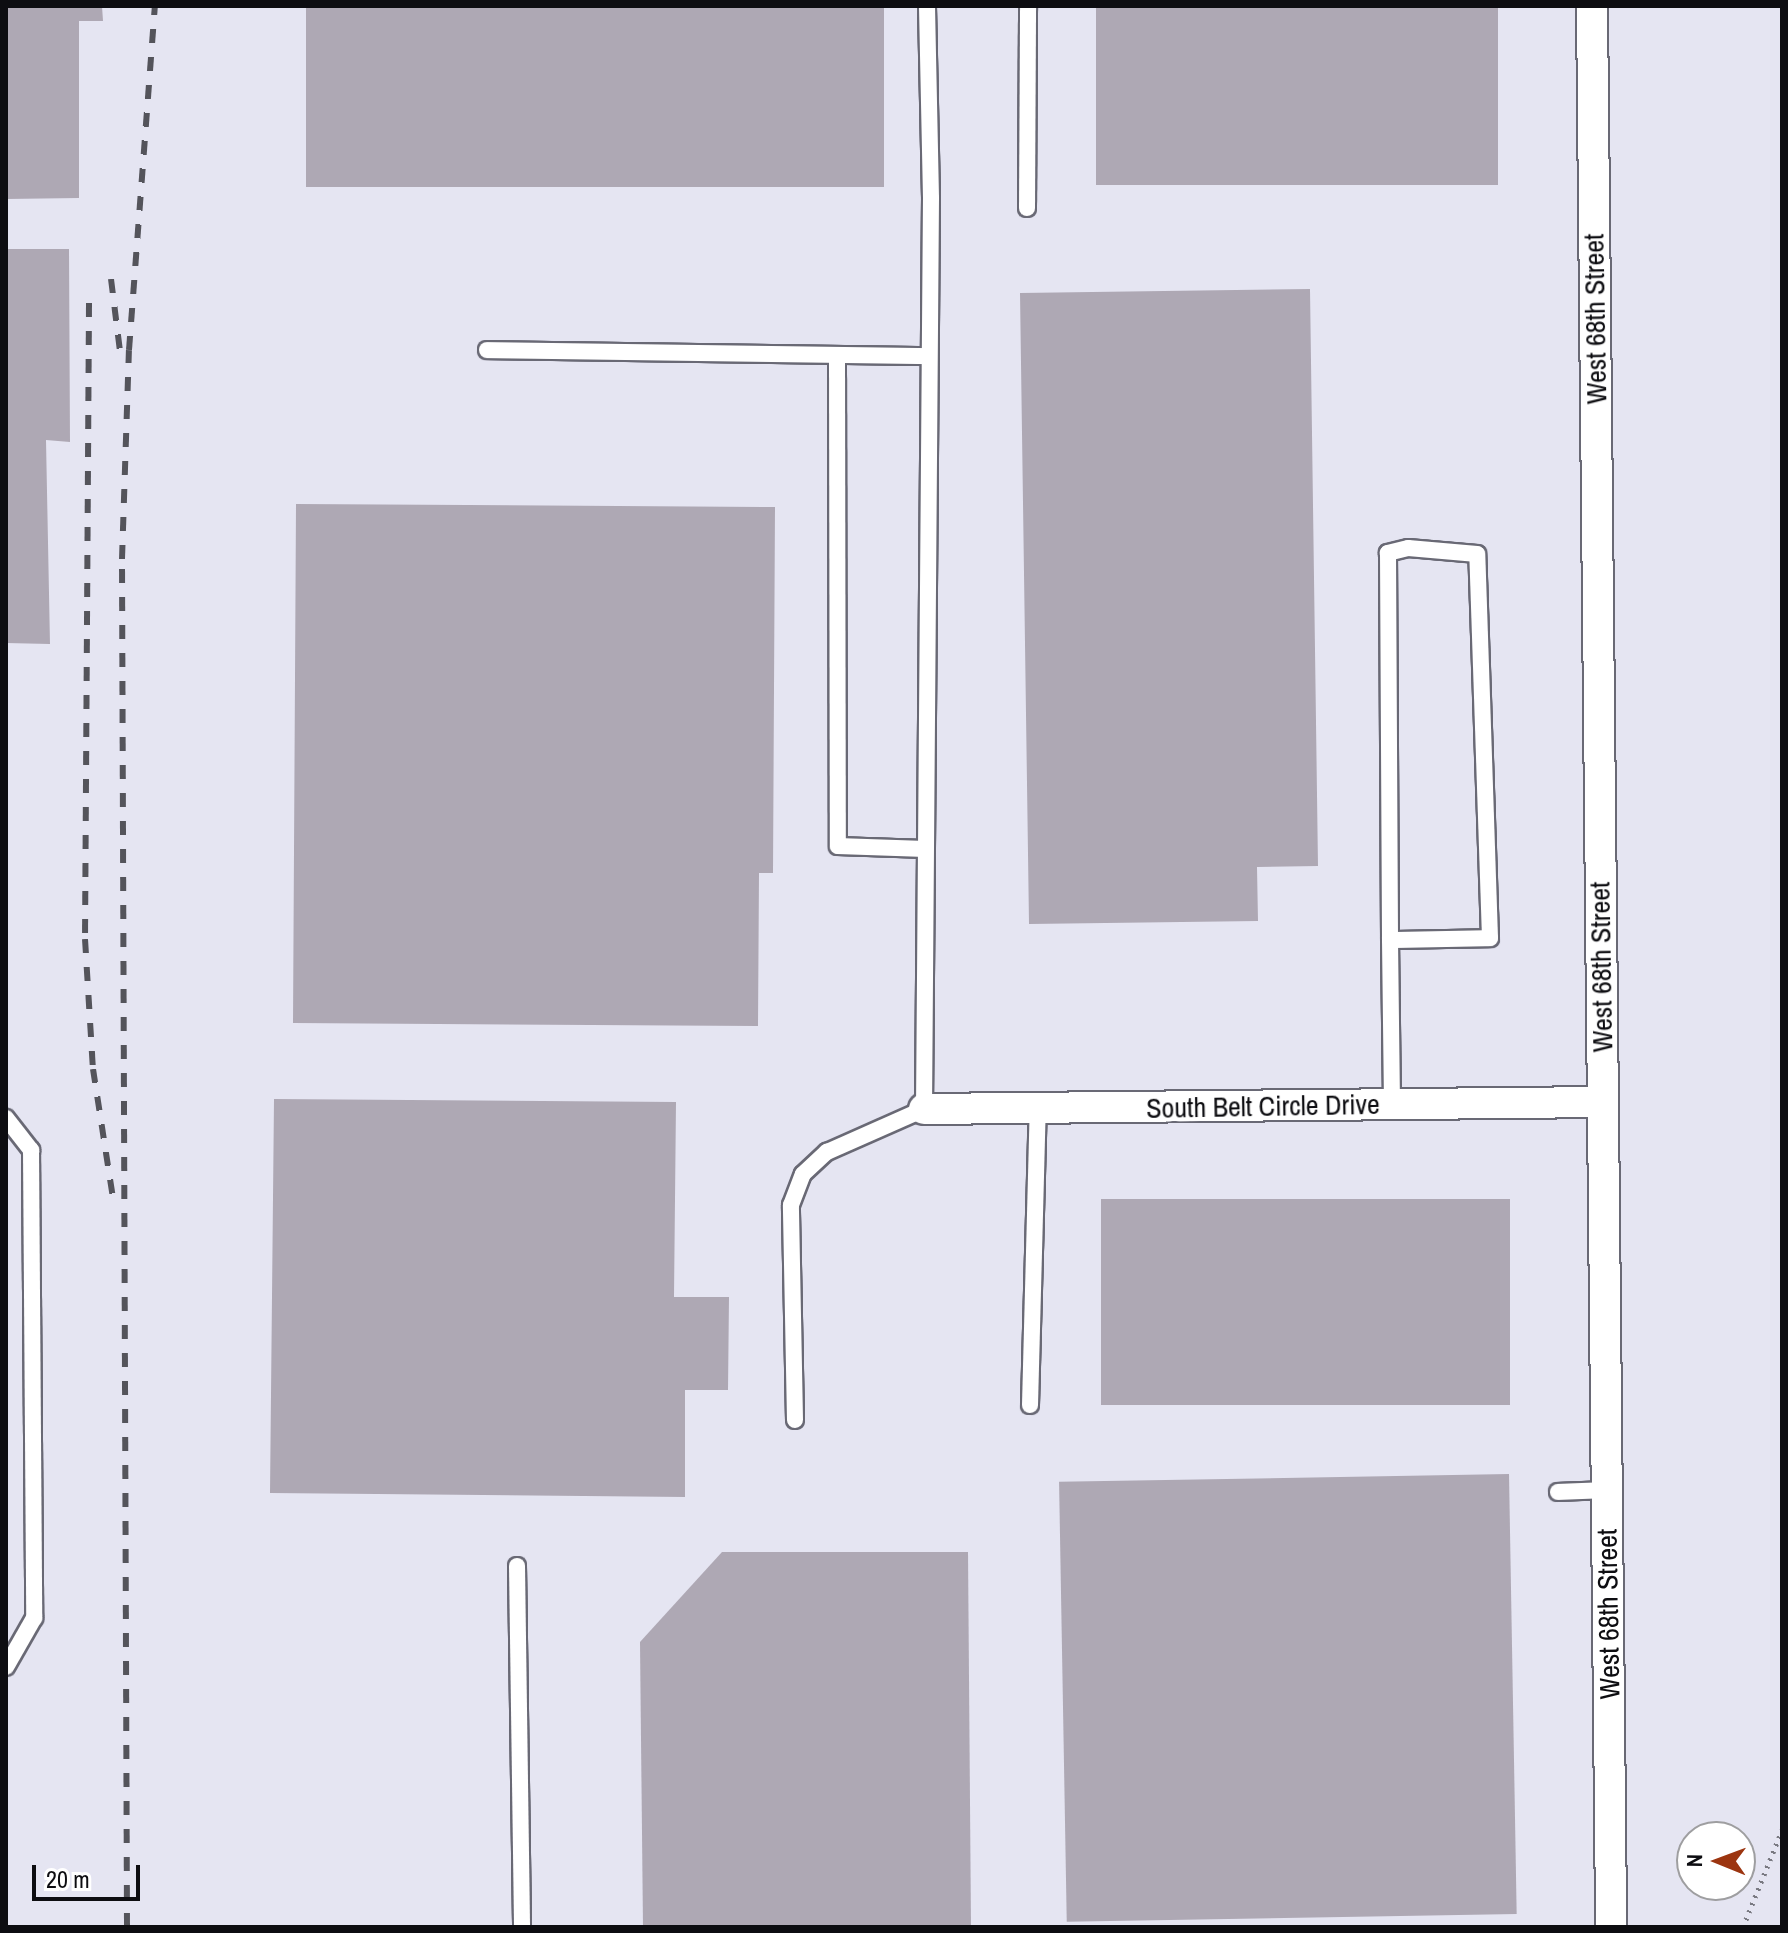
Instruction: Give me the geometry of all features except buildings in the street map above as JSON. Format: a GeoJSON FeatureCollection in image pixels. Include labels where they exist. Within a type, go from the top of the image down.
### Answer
{"type":"FeatureCollection","features":[{"type":"Feature","properties":{"kind":"street","name":"West 68th Street"},"geometry":{"type":"LineString","coordinates":[[1592,6],[1611,1927]]}},
{"type":"Feature","properties":{"kind":"street","name":"South Belt Circle Drive"},"geometry":{"type":"LineString","coordinates":[[924,1109],[1603,1102]]}},
{"type":"Feature","properties":{"kind":"lane"},"geometry":{"type":"LineString","coordinates":[[795,1420],[791,1205],[803,1174],[827,1152],[924,1109],[927,6]]}},
{"type":"Feature","properties":{"kind":"lane"},"geometry":{"type":"LineString","coordinates":[[1027,208],[1028,6]]}},
{"type":"Feature","properties":{"kind":"lane"},"geometry":{"type":"LineString","coordinates":[[487,350],[689,350],[837,358],[928,356]]}},
{"type":"Feature","properties":{"kind":"lane"},"geometry":{"type":"LineString","coordinates":[[837,358],[838,846],[925,849]]}},
{"type":"Feature","properties":{"kind":"lane"},"geometry":{"type":"LineString","coordinates":[[1390,940],[1490,938],[1477,554],[1408,548],[1388,553],[1390,940],[1392,1105]]}},
{"type":"Feature","properties":{"kind":"lane"},"geometry":{"type":"LineString","coordinates":[[1030,1405],[1038,1108]]}},
{"type":"Feature","properties":{"kind":"lane"},"geometry":{"type":"LineString","coordinates":[[6,1118],[31,1150],[34,1618],[6,1667]]}},
{"type":"Feature","properties":{"kind":"lane"},"geometry":{"type":"LineString","coordinates":[[1558,1492],[1606,1490]]}},
{"type":"Feature","properties":{"kind":"lane"},"geometry":{"type":"LineString","coordinates":[[517,1566],[522,1927]]}},
{"type":"Feature","properties":{"kind":"path"},"geometry":{"type":"LineString","coordinates":[[1743,1927],[1782,1830]]}},
{"type":"Feature","properties":{"kind":"railway"},"geometry":{"type":"LineString","coordinates":[[127,1927],[122,559],[129,350],[155,6]]}},
{"type":"Feature","properties":{"kind":"railway"},"geometry":{"type":"LineString","coordinates":[[111,279],[120,351]]}},
{"type":"Feature","properties":{"kind":"railway"},"geometry":{"type":"LineString","coordinates":[[89,303],[85,939],[93,1069],[114,1204]]}}]}
